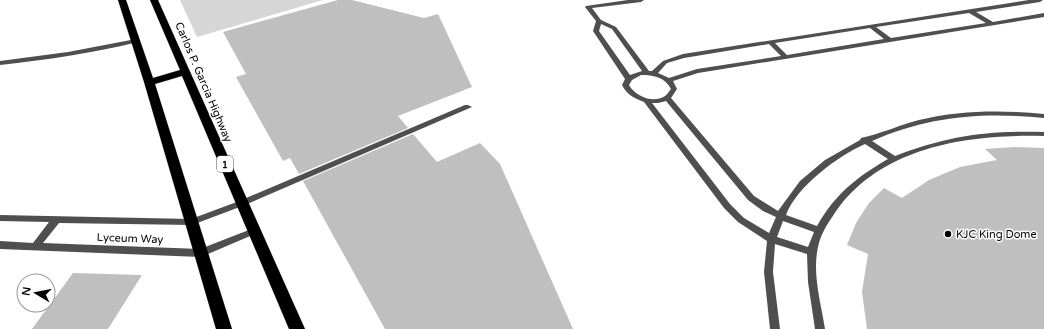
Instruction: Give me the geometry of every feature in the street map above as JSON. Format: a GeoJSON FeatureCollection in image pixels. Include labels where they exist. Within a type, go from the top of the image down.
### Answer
{"type":"FeatureCollection","features":[{"type":"Feature","properties":{"kind":"highway"},"geometry":{"type":"LineString","coordinates":[[122,0],[150,82],[224,329]]}},
{"type":"Feature","properties":{"kind":"highway","name":"Carlos P. Garcia Highway"},"geometry":{"type":"LineString","coordinates":[[154,0],[296,329]]}},
{"type":"Feature","properties":{"kind":"highway"},"geometry":{"type":"LineString","coordinates":[[150,82],[185,72]]}},
{"type":"Feature","properties":{"kind":"street"},"geometry":{"type":"LineString","coordinates":[[641,0],[588,7],[599,21],[614,28],[650,73]]}},
{"type":"Feature","properties":{"kind":"street"},"geometry":{"type":"LineString","coordinates":[[650,73],[665,62],[683,56],[1040,0]]}},
{"type":"Feature","properties":{"kind":"street"},"geometry":{"type":"LineString","coordinates":[[970,11],[991,23]]}},
{"type":"Feature","properties":{"kind":"street"},"geometry":{"type":"LineString","coordinates":[[669,80],[674,89],[673,94],[668,98],[655,101],[647,101],[634,96],[625,88],[625,83],[628,78],[640,73],[650,73],[669,80],[697,71],[1044,14]]}},
{"type":"Feature","properties":{"kind":"street"},"geometry":{"type":"LineString","coordinates":[[599,21],[596,31],[628,78]]}},
{"type":"Feature","properties":{"kind":"street"},"geometry":{"type":"LineString","coordinates":[[872,26],[890,40]]}},
{"type":"Feature","properties":{"kind":"street"},"geometry":{"type":"LineString","coordinates":[[0,63],[39,59],[136,41]]}},
{"type":"Feature","properties":{"kind":"street"},"geometry":{"type":"LineString","coordinates":[[770,42],[786,57]]}},
{"type":"Feature","properties":{"kind":"street"},"geometry":{"type":"LineString","coordinates":[[668,98],[740,186],[762,208],[779,216],[819,230]]}},
{"type":"Feature","properties":{"kind":"street"},"geometry":{"type":"LineString","coordinates":[[647,101],[727,206],[741,220],[771,239],[812,252]]}},
{"type":"Feature","properties":{"kind":"street","name":"Lyceum Way"},"geometry":{"type":"LineString","coordinates":[[0,218],[192,222],[242,203],[468,107]]}},
{"type":"Feature","properties":{"kind":"street"},"geometry":{"type":"LineString","coordinates":[[775,329],[769,268],[771,239],[779,216],[795,192],[813,174],[834,157],[864,140],[888,131],[911,125],[982,113],[1044,116]]}},
{"type":"Feature","properties":{"kind":"street"},"geometry":{"type":"LineString","coordinates":[[820,329],[812,282],[812,252],[819,230],[831,209],[846,192],[866,176],[894,159],[917,150],[972,137],[1002,133],[1044,134]]}},
{"type":"Feature","properties":{"kind":"street"},"geometry":{"type":"LineString","coordinates":[[864,140],[894,159]]}},
{"type":"Feature","properties":{"kind":"street"},"geometry":{"type":"LineString","coordinates":[[36,246],[56,219]]}},
{"type":"Feature","properties":{"kind":"street","name":"Lyceum Way"},"geometry":{"type":"LineString","coordinates":[[0,245],[202,253],[254,231]]}},
{"type":"Feature","properties":{"kind":"shaded area"},"geometry":{"type":"Polygon","coordinates":[[[180,0],[323,0],[197,37],[180,0]]]}},
{"type":"Feature","properties":{"kind":"building"},"geometry":{"type":"Polygon","coordinates":[[[338,0],[352,0],[424,18],[438,14],[472,87],[398,116],[408,128],[299,174],[290,158],[283,161],[236,77],[246,74],[223,32],[338,0]]]}},
{"type":"Feature","properties":{"kind":"building"},"geometry":{"type":"Polygon","coordinates":[[[413,134],[437,162],[480,143],[500,164],[573,329],[385,329],[303,181],[413,134]]]}},
{"type":"Feature","properties":{"kind":"building","name":"KJC King Dome"},"geometry":{"type":"Polygon","coordinates":[[[1014,147],[1044,148],[1044,329],[867,329],[862,292],[868,254],[847,245],[856,223],[869,203],[884,188],[902,198],[929,180],[960,167],[997,160],[985,149],[1014,147]]]}},
{"type":"Feature","properties":{"kind":"building"},"geometry":{"type":"Polygon","coordinates":[[[73,273],[142,275],[108,329],[32,329],[44,313],[56,313],[56,296],[73,273]]]}},
{"type":"Feature","properties":{"kind":"place","name":"KJC King Dome"},"geometry":{"type":"Point","coordinates":[948,234]}}]}
